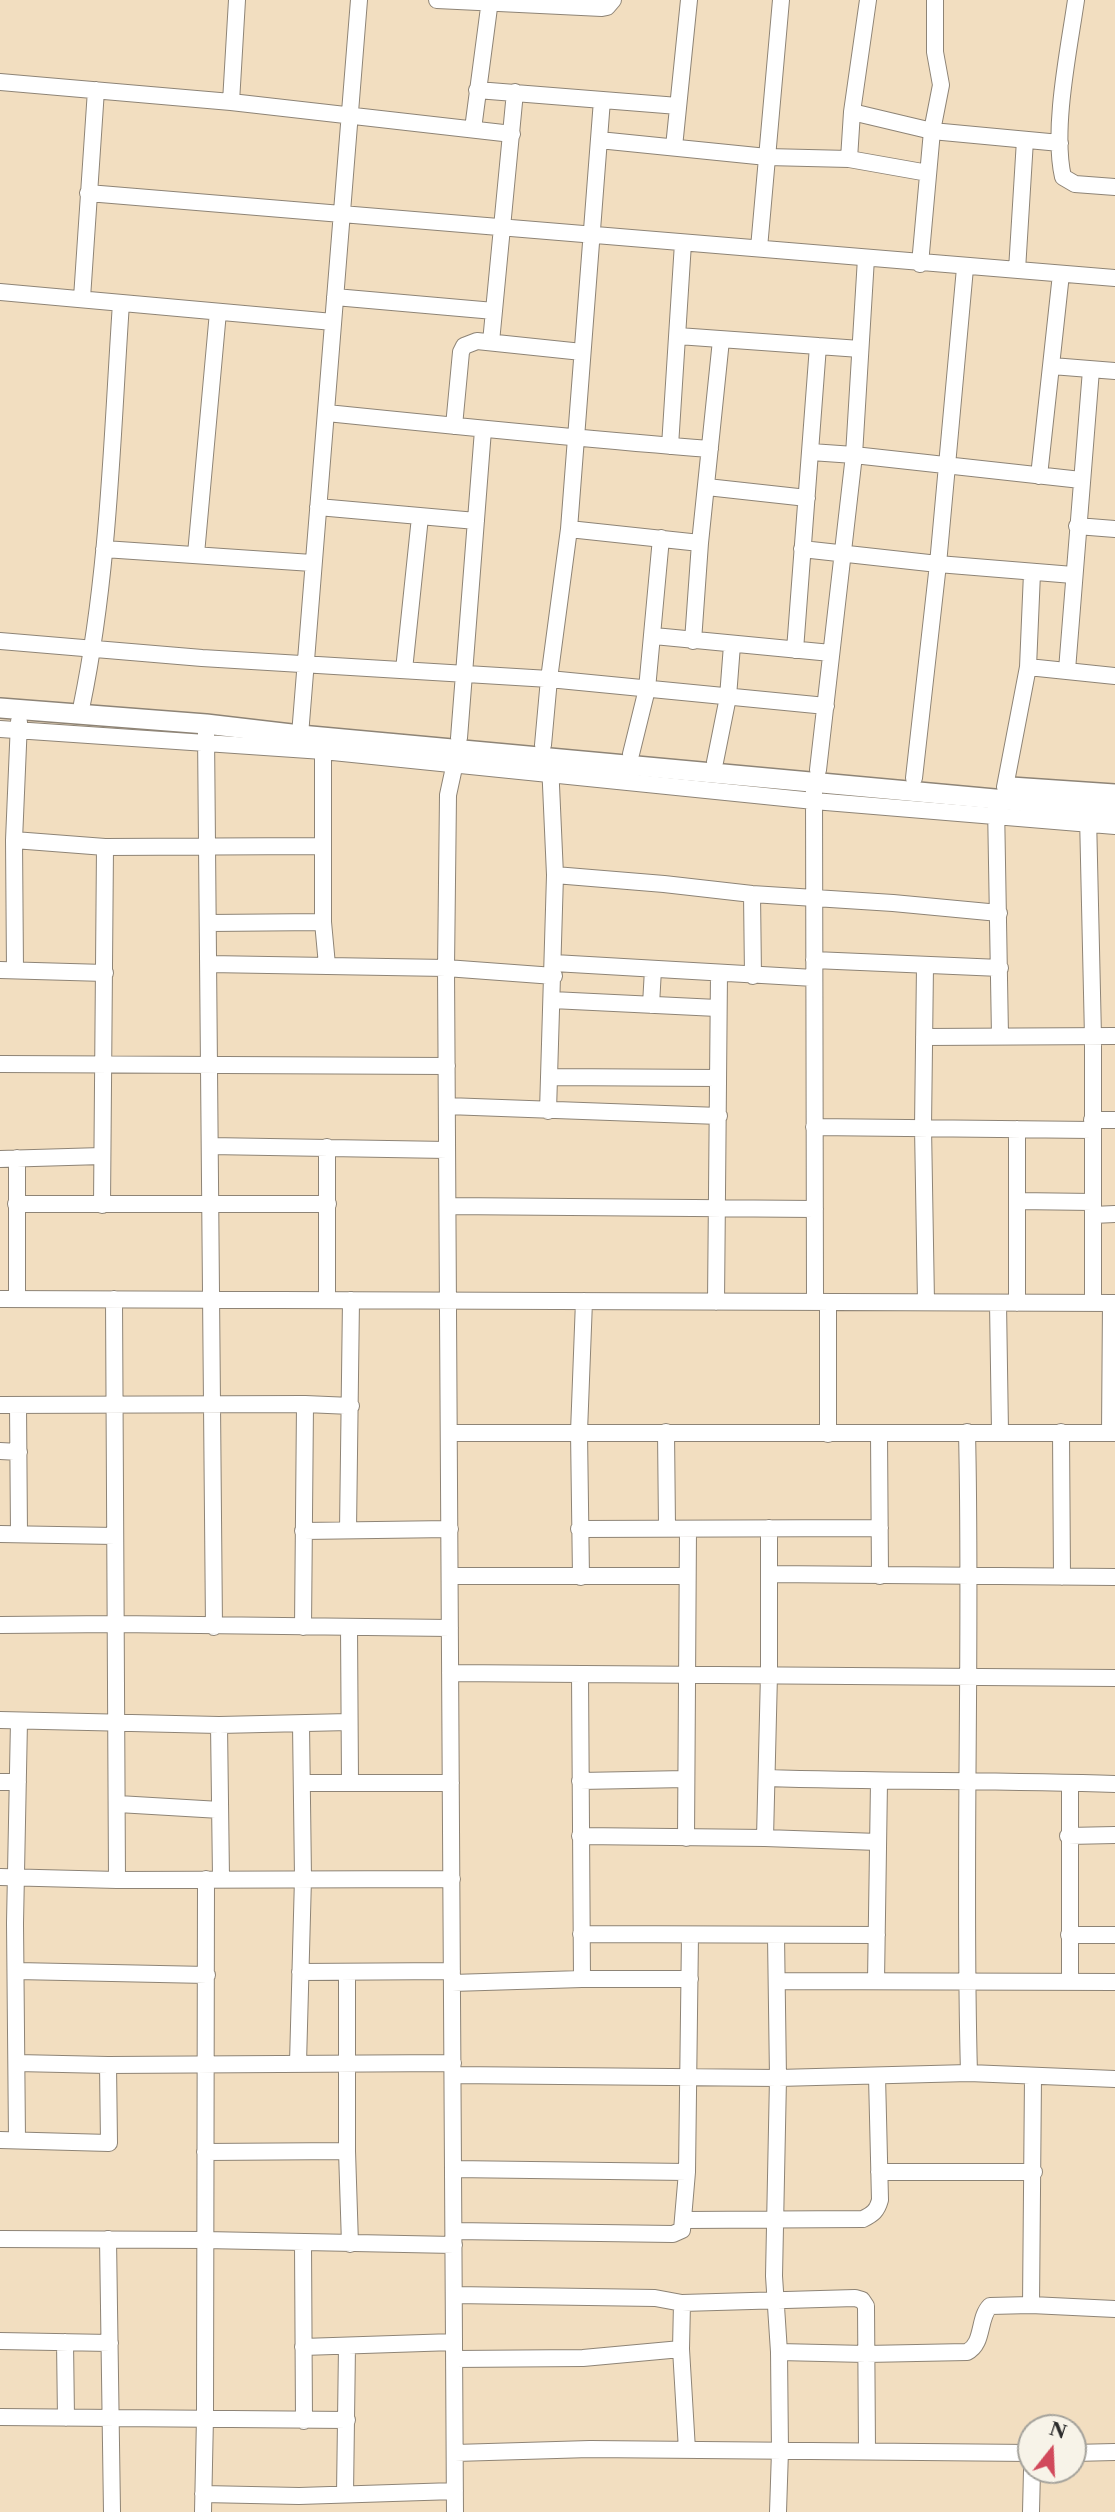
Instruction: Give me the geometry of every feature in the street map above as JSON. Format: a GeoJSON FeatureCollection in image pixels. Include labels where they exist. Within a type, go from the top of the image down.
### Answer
{"type":"FeatureCollection","features":[{"type":"Feature","properties":{"kind":"main road"},"geometry":{"type":"LineString","coordinates":[[0,697],[300,729],[457,750],[815,784],[999,800],[1115,794]]}},
{"type":"Feature","properties":{"kind":"main road"},"geometry":{"type":"LineString","coordinates":[[10,709],[206,733],[300,729]]}},
{"type":"Feature","properties":{"kind":"main road"},"geometry":{"type":"LineString","coordinates":[[548,759],[631,754],[715,762],[815,784],[914,778],[999,800],[1088,816],[1115,810]]}},
{"type":"Feature","properties":{"kind":"street"},"geometry":{"type":"LineString","coordinates":[[230,102],[237,0]]}},
{"type":"Feature","properties":{"kind":"street"},"geometry":{"type":"LineString","coordinates":[[300,729],[359,0]]}},
{"type":"Feature","properties":{"kind":"street"},"geometry":{"type":"LineString","coordinates":[[437,0],[602,8],[607,7],[612,0]]}},
{"type":"Feature","properties":{"kind":"street"},"geometry":{"type":"LineString","coordinates":[[674,147],[689,0]]}},
{"type":"Feature","properties":{"kind":"street"},"geometry":{"type":"LineString","coordinates":[[759,248],[781,0]]}},
{"type":"Feature","properties":{"kind":"street"},"geometry":{"type":"LineString","coordinates":[[849,159],[852,112],[868,0]]}},
{"type":"Feature","properties":{"kind":"street"},"geometry":{"type":"LineString","coordinates":[[920,264],[932,131],[941,85],[935,52],[934,0]]}},
{"type":"Feature","properties":{"kind":"street"},"geometry":{"type":"LineString","coordinates":[[1076,0],[1064,85],[1061,169],[1063,177],[1074,184],[1115,187]]}},
{"type":"Feature","properties":{"kind":"street"},"geometry":{"type":"LineString","coordinates":[[473,129],[490,2]]}},
{"type":"Feature","properties":{"kind":"street"},"geometry":{"type":"LineString","coordinates":[[0,82],[230,102],[512,134]]}},
{"type":"Feature","properties":{"kind":"street"},"geometry":{"type":"LineString","coordinates":[[82,298],[96,90]]}},
{"type":"Feature","properties":{"kind":"street"},"geometry":{"type":"LineString","coordinates":[[477,90],[678,106]]}},
{"type":"Feature","properties":{"kind":"street"},"geometry":{"type":"LineString","coordinates":[[491,342],[515,92]]}},
{"type":"Feature","properties":{"kind":"street"},"geometry":{"type":"LineString","coordinates":[[548,1111],[555,875],[548,759],[549,679],[569,529],[602,100]]}},
{"type":"Feature","properties":{"kind":"street"},"geometry":{"type":"LineString","coordinates":[[852,112],[932,131],[1060,144]]}},
{"type":"Feature","properties":{"kind":"street"},"geometry":{"type":"LineString","coordinates":[[599,140],[767,157],[849,159],[928,173]]}},
{"type":"Feature","properties":{"kind":"street"},"geometry":{"type":"LineString","coordinates":[[1017,270],[1025,141]]}},
{"type":"Feature","properties":{"kind":"street"},"geometry":{"type":"LineString","coordinates":[[89,193],[341,212],[965,268],[1115,278]]}},
{"type":"Feature","properties":{"kind":"street"},"geometry":{"type":"LineString","coordinates":[[670,446],[683,243]]}},
{"type":"Feature","properties":{"kind":"street"},"geometry":{"type":"LineString","coordinates":[[828,1434],[815,1209],[815,784],[854,455],[866,258]]}},
{"type":"Feature","properties":{"kind":"street"},"geometry":{"type":"LineString","coordinates":[[914,778],[938,564],[965,268]]}},
{"type":"Feature","properties":{"kind":"street"},"geometry":{"type":"LineString","coordinates":[[1039,476],[1060,274]]}},
{"type":"Feature","properties":{"kind":"street"},"geometry":{"type":"LineString","coordinates":[[0,292],[333,322]]}},
{"type":"Feature","properties":{"kind":"street"},"geometry":{"type":"LineString","coordinates":[[335,297],[494,311]]}},
{"type":"Feature","properties":{"kind":"street"},"geometry":{"type":"LineString","coordinates":[[82,704],[93,650],[104,549],[121,303]]}},
{"type":"Feature","properties":{"kind":"street"},"geometry":{"type":"LineString","coordinates":[[196,554],[218,312]]}},
{"type":"Feature","properties":{"kind":"street"},"geometry":{"type":"LineString","coordinates":[[678,336],[860,349]]}},
{"type":"Feature","properties":{"kind":"street"},"geometry":{"type":"LineString","coordinates":[[693,641],[721,340]]}},
{"type":"Feature","properties":{"kind":"street"},"geometry":{"type":"LineString","coordinates":[[453,426],[464,346],[469,342],[582,352]]}},
{"type":"Feature","properties":{"kind":"street"},"geometry":{"type":"LineString","coordinates":[[795,650],[818,346]]}},
{"type":"Feature","properties":{"kind":"street"},"geometry":{"type":"LineString","coordinates":[[1052,366],[1115,371]]}},
{"type":"Feature","properties":{"kind":"street"},"geometry":{"type":"LineString","coordinates":[[1067,670],[1091,369]]}},
{"type":"Feature","properties":{"kind":"street"},"geometry":{"type":"LineString","coordinates":[[327,414],[710,449]]}},
{"type":"Feature","properties":{"kind":"street"},"geometry":{"type":"LineString","coordinates":[[455,2512],[446,968],[448,795],[457,750],[483,430]]}},
{"type":"Feature","properties":{"kind":"street"},"geometry":{"type":"LineString","coordinates":[[811,452],[1081,480]]}},
{"type":"Feature","properties":{"kind":"street"},"geometry":{"type":"LineString","coordinates":[[707,487],[807,498]]}},
{"type":"Feature","properties":{"kind":"street"},"geometry":{"type":"LineString","coordinates":[[318,507],[476,521]]}},
{"type":"Feature","properties":{"kind":"street"},"geometry":{"type":"LineString","coordinates":[[404,670],[420,517]]}},
{"type":"Feature","properties":{"kind":"street"},"geometry":{"type":"LineString","coordinates":[[1077,526],[1115,529]]}},
{"type":"Feature","properties":{"kind":"street"},"geometry":{"type":"LineString","coordinates":[[569,529],[701,543]]}},
{"type":"Feature","properties":{"kind":"street"},"geometry":{"type":"LineString","coordinates":[[631,754],[647,688],[654,636],[661,538]]}},
{"type":"Feature","properties":{"kind":"street"},"geometry":{"type":"LineString","coordinates":[[104,549],[312,563]]}},
{"type":"Feature","properties":{"kind":"street"},"geometry":{"type":"LineString","coordinates":[[802,549],[1073,575]]}},
{"type":"Feature","properties":{"kind":"street"},"geometry":{"type":"LineString","coordinates":[[1000,1036],[999,800],[1028,667],[1032,573]]}},
{"type":"Feature","properties":{"kind":"street"},"geometry":{"type":"LineString","coordinates":[[654,636],[831,653]]}},
{"type":"Feature","properties":{"kind":"street"},"geometry":{"type":"LineString","coordinates":[[0,641],[306,665],[549,679],[826,706]]}},
{"type":"Feature","properties":{"kind":"street"},"geometry":{"type":"LineString","coordinates":[[715,762],[728,697],[732,645]]}},
{"type":"Feature","properties":{"kind":"street"},"geometry":{"type":"LineString","coordinates":[[1028,667],[1115,676]]}},
{"type":"Feature","properties":{"kind":"street"},"geometry":{"type":"LineString","coordinates":[[10,709],[18,730],[7,970],[105,973]]}},
{"type":"Feature","properties":{"kind":"street"},"geometry":{"type":"LineString","coordinates":[[0,729],[206,733],[323,751],[457,750],[548,759]]}},
{"type":"Feature","properties":{"kind":"street"},"geometry":{"type":"LineString","coordinates":[[206,733],[214,1627]]}},
{"type":"Feature","properties":{"kind":"street"},"geometry":{"type":"LineString","coordinates":[[323,751],[323,922],[327,965]]}},
{"type":"Feature","properties":{"kind":"street"},"geometry":{"type":"LineString","coordinates":[[1093,1303],[1093,1037],[1088,816],[1115,826]]}},
{"type":"Feature","properties":{"kind":"street"},"geometry":{"type":"LineString","coordinates":[[14,840],[105,847],[322,846]]}},
{"type":"Feature","properties":{"kind":"street"},"geometry":{"type":"LineString","coordinates":[[102,1205],[105,847]]}},
{"type":"Feature","properties":{"kind":"street"},"geometry":{"type":"LineString","coordinates":[[555,875],[999,914]]}},
{"type":"Feature","properties":{"kind":"street"},"geometry":{"type":"LineString","coordinates":[[752,894],[753,976]]}},
{"type":"Feature","properties":{"kind":"street"},"geometry":{"type":"LineString","coordinates":[[209,923],[323,922]]}},
{"type":"Feature","properties":{"kind":"street"},"geometry":{"type":"LineString","coordinates":[[814,960],[1000,968]]}},
{"type":"Feature","properties":{"kind":"street"},"geometry":{"type":"LineString","coordinates":[[209,964],[554,970],[653,969],[814,978]]}},
{"type":"Feature","properties":{"kind":"street"},"geometry":{"type":"LineString","coordinates":[[925,966],[923,1128],[926,1303]]}},
{"type":"Feature","properties":{"kind":"street"},"geometry":{"type":"LineString","coordinates":[[651,1004],[653,969]]}},
{"type":"Feature","properties":{"kind":"street"},"geometry":{"type":"LineString","coordinates":[[716,1302],[719,973]]}},
{"type":"Feature","properties":{"kind":"street"},"geometry":{"type":"LineString","coordinates":[[552,1000],[717,1009]]}},
{"type":"Feature","properties":{"kind":"street"},"geometry":{"type":"LineString","coordinates":[[924,1037],[1115,1036]]}},
{"type":"Feature","properties":{"kind":"street"},"geometry":{"type":"LineString","coordinates":[[0,1064],[447,1066]]}},
{"type":"Feature","properties":{"kind":"street"},"geometry":{"type":"LineString","coordinates":[[549,1077],[718,1078]]}},
{"type":"Feature","properties":{"kind":"street"},"geometry":{"type":"LineString","coordinates":[[447,1106],[719,1116]]}},
{"type":"Feature","properties":{"kind":"street"},"geometry":{"type":"LineString","coordinates":[[814,1127],[1017,1129],[1092,1125],[1115,1120]]}},
{"type":"Feature","properties":{"kind":"street"},"geometry":{"type":"LineString","coordinates":[[1017,1129],[1017,1303]]}},
{"type":"Feature","properties":{"kind":"street"},"geometry":{"type":"LineString","coordinates":[[210,1146],[447,1150]]}},
{"type":"Feature","properties":{"kind":"street"},"geometry":{"type":"LineString","coordinates":[[327,1147],[327,1300]]}},
{"type":"Feature","properties":{"kind":"street"},"geometry":{"type":"LineString","coordinates":[[102,1156],[8,1159],[16,1204],[8,1299],[1113,1303],[1113,1433],[449,1433]]}},
{"type":"Feature","properties":{"kind":"street"},"geometry":{"type":"LineString","coordinates":[[1017,1201],[1115,1214]]}},
{"type":"Feature","properties":{"kind":"street"},"geometry":{"type":"LineString","coordinates":[[16,1204],[328,1204]]}},
{"type":"Feature","properties":{"kind":"street"},"geometry":{"type":"LineString","coordinates":[[448,1206],[815,1209]]}},
{"type":"Feature","properties":{"kind":"street"},"geometry":{"type":"LineString","coordinates":[[114,1299],[117,1880]]}},
{"type":"Feature","properties":{"kind":"street"},"geometry":{"type":"LineString","coordinates":[[348,1530],[351,1300]]}},
{"type":"Feature","properties":{"kind":"street"},"geometry":{"type":"LineString","coordinates":[[581,1577],[579,1433],[584,1301]]}},
{"type":"Feature","properties":{"kind":"street"},"geometry":{"type":"LineString","coordinates":[[998,1303],[1000,1432]]}},
{"type":"Feature","properties":{"kind":"street"},"geometry":{"type":"LineString","coordinates":[[303,1627],[305,1404]]}},
{"type":"Feature","properties":{"kind":"street"},"geometry":{"type":"LineString","coordinates":[[0,1405],[351,1406]]}},
{"type":"Feature","properties":{"kind":"street"},"geometry":{"type":"LineString","coordinates":[[18,1405],[19,1534]]}},
{"type":"Feature","properties":{"kind":"street"},"geometry":{"type":"LineString","coordinates":[[967,1432],[966,1983],[969,2073]]}},
{"type":"Feature","properties":{"kind":"street"},"geometry":{"type":"LineString","coordinates":[[1061,1432],[1062,1577]]}},
{"type":"Feature","properties":{"kind":"street"},"geometry":{"type":"LineString","coordinates":[[666,1433],[667,1527]]}},
{"type":"Feature","properties":{"kind":"street"},"geometry":{"type":"LineString","coordinates":[[879,1434],[880,1576]]}},
{"type":"Feature","properties":{"kind":"street"},"geometry":{"type":"LineString","coordinates":[[0,1451],[19,1452]]}},
{"type":"Feature","properties":{"kind":"street"},"geometry":{"type":"LineString","coordinates":[[765,1838],[769,1674],[768,1528]]}},
{"type":"Feature","properties":{"kind":"street"},"geometry":{"type":"LineString","coordinates":[[579,1529],[880,1528]]}},
{"type":"Feature","properties":{"kind":"street"},"geometry":{"type":"LineString","coordinates":[[303,1531],[450,1529]]}},
{"type":"Feature","properties":{"kind":"street"},"geometry":{"type":"LineString","coordinates":[[686,1838],[688,1529]]}},
{"type":"Feature","properties":{"kind":"street"},"geometry":{"type":"LineString","coordinates":[[0,1534],[116,1536]]}},
{"type":"Feature","properties":{"kind":"street"},"geometry":{"type":"LineString","coordinates":[[769,1574],[1115,1577],[1115,1591]]}},
{"type":"Feature","properties":{"kind":"street"},"geometry":{"type":"LineString","coordinates":[[450,1576],[687,1576]]}},
{"type":"Feature","properties":{"kind":"street"},"geometry":{"type":"LineString","coordinates":[[0,1625],[450,1628]]}},
{"type":"Feature","properties":{"kind":"street"},"geometry":{"type":"LineString","coordinates":[[349,1628],[351,1782]]}},
{"type":"Feature","properties":{"kind":"street"},"geometry":{"type":"LineString","coordinates":[[450,1673],[1115,1678]]}},
{"type":"Feature","properties":{"kind":"street"},"geometry":{"type":"LineString","coordinates":[[580,1674],[582,1979]]}},
{"type":"Feature","properties":{"kind":"street"},"geometry":{"type":"LineString","coordinates":[[0,1720],[219,1725],[349,1722]]}},
{"type":"Feature","properties":{"kind":"street"},"geometry":{"type":"LineString","coordinates":[[17,2140],[19,1721]]}},
{"type":"Feature","properties":{"kind":"street"},"geometry":{"type":"LineString","coordinates":[[298,2063],[304,1783],[301,1724]]}},
{"type":"Feature","properties":{"kind":"street"},"geometry":{"type":"LineString","coordinates":[[203,2512],[207,1975],[220,1810],[219,1725]]}},
{"type":"Feature","properties":{"kind":"street"},"geometry":{"type":"LineString","coordinates":[[767,1778],[1115,1784]]}},
{"type":"Feature","properties":{"kind":"street"},"geometry":{"type":"LineString","coordinates":[[580,1781],[686,1779]]}},
{"type":"Feature","properties":{"kind":"street"},"geometry":{"type":"LineString","coordinates":[[0,1782],[18,1782]]}},
{"type":"Feature","properties":{"kind":"street"},"geometry":{"type":"LineString","coordinates":[[876,1981],[879,1782]]}},
{"type":"Feature","properties":{"kind":"street"},"geometry":{"type":"LineString","coordinates":[[304,1783],[451,1783]]}},
{"type":"Feature","properties":{"kind":"street"},"geometry":{"type":"LineString","coordinates":[[1070,1783],[1070,1982]]}},
{"type":"Feature","properties":{"kind":"street"},"geometry":{"type":"LineString","coordinates":[[118,1804],[220,1810]]}},
{"type":"Feature","properties":{"kind":"street"},"geometry":{"type":"LineString","coordinates":[[1068,1836],[1115,1831]]}},
{"type":"Feature","properties":{"kind":"street"},"geometry":{"type":"LineString","coordinates":[[580,1836],[878,1842]]}},
{"type":"Feature","properties":{"kind":"street"},"geometry":{"type":"LineString","coordinates":[[0,1877],[117,1880],[452,1879]]}},
{"type":"Feature","properties":{"kind":"street"},"geometry":{"type":"LineString","coordinates":[[581,1934],[877,1935]]}},
{"type":"Feature","properties":{"kind":"street"},"geometry":{"type":"LineString","coordinates":[[0,2239],[350,2244],[454,2238],[673,2234],[682,2230],[685,2220],[690,1934]]}},
{"type":"Feature","properties":{"kind":"street"},"geometry":{"type":"LineString","coordinates":[[1069,1935],[1115,1936]]}},
{"type":"Feature","properties":{"kind":"street"},"geometry":{"type":"LineString","coordinates":[[776,1936],[776,2300],[780,2451],[778,2512]]}},
{"type":"Feature","properties":{"kind":"street"},"geometry":{"type":"LineString","coordinates":[[17,1971],[207,1975]]}},
{"type":"Feature","properties":{"kind":"street"},"geometry":{"type":"LineString","coordinates":[[300,1972],[452,1977],[690,1979]]}},
{"type":"Feature","properties":{"kind":"street"},"geometry":{"type":"LineString","coordinates":[[347,1973],[350,2244]]}},
{"type":"Feature","properties":{"kind":"street"},"geometry":{"type":"LineString","coordinates":[[778,1982],[1115,1982]]}},
{"type":"Feature","properties":{"kind":"street"},"geometry":{"type":"LineString","coordinates":[[17,2063],[348,2063],[453,2069],[778,2078],[969,2073],[1115,2079]]}},
{"type":"Feature","properties":{"kind":"street"},"geometry":{"type":"LineString","coordinates":[[0,2140],[109,2143],[108,2065]]}},
{"type":"Feature","properties":{"kind":"street"},"geometry":{"type":"LineString","coordinates":[[685,2220],[863,2219],[877,2209],[880,2200],[877,2076]]}},
{"type":"Feature","properties":{"kind":"street"},"geometry":{"type":"LineString","coordinates":[[1031,2305],[1033,2077]]}},
{"type":"Feature","properties":{"kind":"street"},"geometry":{"type":"LineString","coordinates":[[205,2152],[347,2151]]}},
{"type":"Feature","properties":{"kind":"street"},"geometry":{"type":"LineString","coordinates":[[453,2169],[687,2172]]}},
{"type":"Feature","properties":{"kind":"street"},"geometry":{"type":"LineString","coordinates":[[879,2172],[1034,2172]]}},
{"type":"Feature","properties":{"kind":"street"},"geometry":{"type":"LineString","coordinates":[[108,2239],[112,2512]]}},
{"type":"Feature","properties":{"kind":"street"},"geometry":{"type":"LineString","coordinates":[[303,2244],[304,2421]]}},
{"type":"Feature","properties":{"kind":"street"},"geometry":{"type":"LineString","coordinates":[[454,2295],[656,2298],[681,2303],[855,2298],[862,2300],[866,2306],[867,2450]]}},
{"type":"Feature","properties":{"kind":"street"},"geometry":{"type":"LineString","coordinates":[[681,2303],[687,2450]]}},
{"type":"Feature","properties":{"kind":"street"},"geometry":{"type":"LineString","coordinates":[[779,2352],[967,2352],[975,2346],[987,2308],[993,2305],[1115,2309]]}},
{"type":"Feature","properties":{"kind":"street"},"geometry":{"type":"LineString","coordinates":[[0,2341],[110,2343]]}},
{"type":"Feature","properties":{"kind":"street"},"geometry":{"type":"LineString","coordinates":[[65,2342],[66,2418]]}},
{"type":"Feature","properties":{"kind":"street"},"geometry":{"type":"LineString","coordinates":[[303,2347],[454,2342]]}},
{"type":"Feature","properties":{"kind":"street"},"geometry":{"type":"LineString","coordinates":[[345,2494],[347,2346]]}},
{"type":"Feature","properties":{"kind":"street"},"geometry":{"type":"LineString","coordinates":[[454,2359],[583,2358],[681,2349]]}},
{"type":"Feature","properties":{"kind":"street"},"geometry":{"type":"LineString","coordinates":[[0,2417],[347,2420]]}},
{"type":"Feature","properties":{"kind":"street"},"geometry":{"type":"LineString","coordinates":[[455,2453],[590,2449],[1017,2453]]}},
{"type":"Feature","properties":{"kind":"street"},"geometry":{"type":"LineString","coordinates":[[1087,2453],[1115,2452]]}},
{"type":"Feature","properties":{"kind":"street"},"geometry":{"type":"LineString","coordinates":[[1031,2512],[1032,2484]]}},
{"type":"Feature","properties":{"kind":"street"},"geometry":{"type":"LineString","coordinates":[[203,2494],[299,2504],[345,2494],[455,2491]]}}]}
